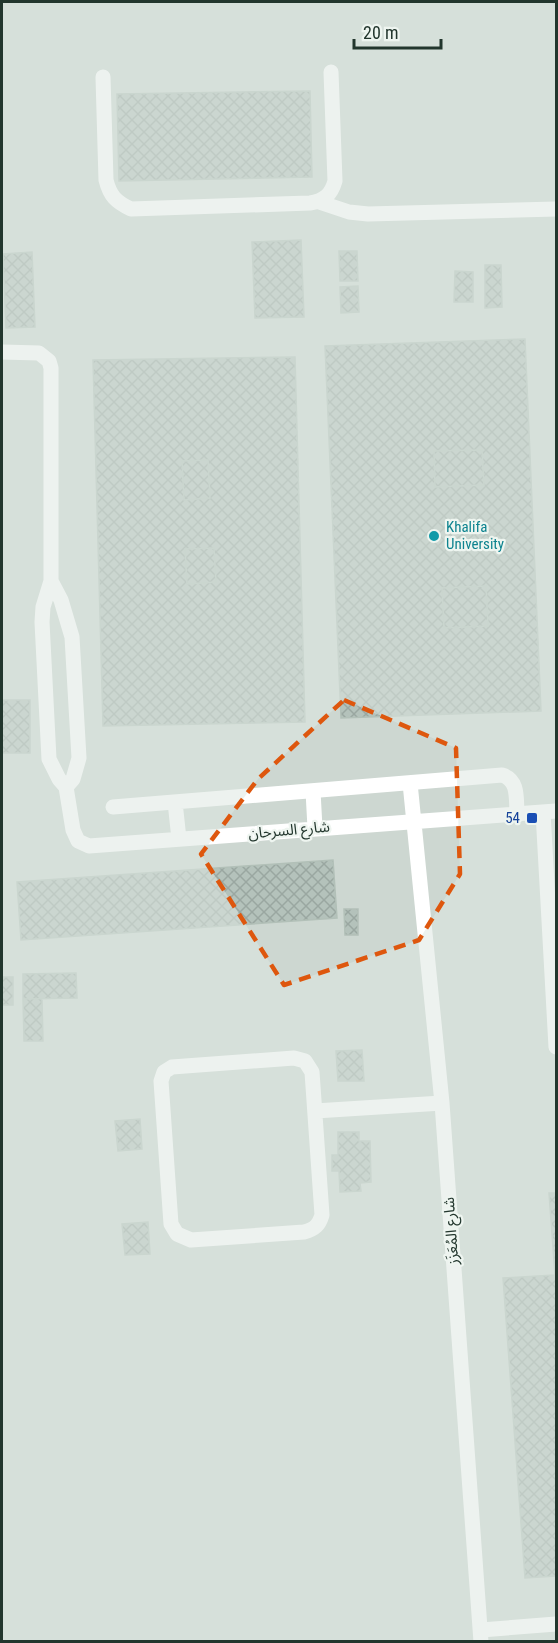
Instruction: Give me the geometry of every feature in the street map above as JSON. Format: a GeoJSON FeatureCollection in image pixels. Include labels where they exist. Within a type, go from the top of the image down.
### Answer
{"type":"FeatureCollection","features":[{"type":"Feature","properties":{"kind":"lane"},"geometry":{"type":"LineString","coordinates":[[319,202],[327,197],[335,181],[331,72]]}},
{"type":"Feature","properties":{"kind":"lane"},"geometry":{"type":"LineString","coordinates":[[104,77],[106,180],[110,193],[118,204],[130,209],[319,202],[349,212],[368,214],[556,209]]}},
{"type":"Feature","properties":{"kind":"lane","name":"شارع السرحان"},"geometry":{"type":"LineString","coordinates":[[2,352],[39,353],[45,356],[51,368],[51,581],[43,607],[42,622],[49,759],[59,779],[66,787],[74,836],[83,844],[89,846],[550,811]]}},
{"type":"Feature","properties":{"kind":"lane","name":"شارع السرحان"},"geometry":{"type":"LineString","coordinates":[[51,581],[62,600],[72,637],[79,758],[73,779],[66,787]]}},
{"type":"Feature","properties":{"kind":"lane"},"geometry":{"type":"LineString","coordinates":[[113,807],[502,775],[515,786],[517,814]]}},
{"type":"Feature","properties":{"kind":"lane","name":"شارع المُعَزَز"},"geometry":{"type":"LineString","coordinates":[[410,783],[442,1103],[481,1636]]}},
{"type":"Feature","properties":{"kind":"lane"},"geometry":{"type":"LineString","coordinates":[[313,791],[315,828]]}},
{"type":"Feature","properties":{"kind":"lane"},"geometry":{"type":"LineString","coordinates":[[175,802],[179,839]]}},
{"type":"Feature","properties":{"kind":"lane"},"geometry":{"type":"LineString","coordinates":[[550,811],[556,1047]]}},
{"type":"Feature","properties":{"kind":"lane"},"geometry":{"type":"LineString","coordinates":[[299,1059],[309,1066],[312,1072],[315,1111],[322,1215],[313,1230],[191,1240],[177,1234],[171,1224],[161,1081],[164,1072],[172,1067],[299,1059]]}},
{"type":"Feature","properties":{"kind":"lane"},"geometry":{"type":"LineString","coordinates":[[315,1111],[442,1103]]}},
{"type":"Feature","properties":{"kind":"lane"},"geometry":{"type":"LineString","coordinates":[[481,1636],[556,1624]]}},
{"type":"Feature","properties":{"kind":"highlighted area"},"geometry":{"type":"Polygon","coordinates":[[[344,700],[456,748],[460,874],[419,940],[284,985],[201,854],[258,779],[344,700]]]}},
{"type":"Feature","properties":{"kind":"shaded area"},"geometry":{"type":"Polygon","coordinates":[[[2,2],[556,2],[556,1641],[2,1641],[2,2]]]}},
{"type":"Feature","properties":{"kind":"building"},"geometry":{"type":"Polygon","coordinates":[[[310,91],[312,177],[119,181],[117,94],[310,91]]]}},
{"type":"Feature","properties":{"kind":"building"},"geometry":{"type":"Polygon","coordinates":[[[301,240],[304,317],[255,318],[252,242],[301,240]]]}},
{"type":"Feature","properties":{"kind":"building"},"geometry":{"type":"Polygon","coordinates":[[[339,251],[357,251],[358,281],[340,281],[339,251]]]}},
{"type":"Feature","properties":{"kind":"building"},"geometry":{"type":"Polygon","coordinates":[[[32,252],[35,327],[6,328],[3,254],[32,252]]]}},
{"type":"Feature","properties":{"kind":"building"},"geometry":{"type":"Polygon","coordinates":[[[485,265],[501,265],[502,307],[485,308],[485,265]]]}},
{"type":"Feature","properties":{"kind":"building"},"geometry":{"type":"Polygon","coordinates":[[[455,271],[473,272],[473,302],[454,302],[455,271]]]}},
{"type":"Feature","properties":{"kind":"building"},"geometry":{"type":"Polygon","coordinates":[[[358,286],[359,312],[341,313],[340,287],[358,286]]]}},
{"type":"Feature","properties":{"kind":"building","name":"Khalifa University"},"geometry":{"type":"Polygon","coordinates":[[[525,339],[541,711],[341,718],[325,346],[525,339]],[[482,450],[434,451],[435,487],[484,485],[482,450]],[[486,586],[442,588],[444,628],[488,626],[486,586]]]}},
{"type":"Feature","properties":{"kind":"building"},"geometry":{"type":"Polygon","coordinates":[[[295,357],[305,722],[103,726],[93,360],[295,357]],[[208,460],[182,461],[184,500],[210,498],[208,460]],[[214,548],[185,549],[187,584],[216,582],[214,548]]]}},
{"type":"Feature","properties":{"kind":"building"},"geometry":{"type":"Polygon","coordinates":[[[482,450],[484,485],[435,487],[434,451],[482,450]]]}},
{"type":"Feature","properties":{"kind":"building"},"geometry":{"type":"Polygon","coordinates":[[[208,460],[210,498],[184,500],[182,461],[208,460]]]}},
{"type":"Feature","properties":{"kind":"building"},"geometry":{"type":"Polygon","coordinates":[[[214,548],[216,582],[187,584],[185,549],[214,548]]]}},
{"type":"Feature","properties":{"kind":"building"},"geometry":{"type":"Polygon","coordinates":[[[486,586],[488,626],[444,628],[442,588],[486,586]]]}},
{"type":"Feature","properties":{"kind":"building"},"geometry":{"type":"Polygon","coordinates":[[[2,700],[30,700],[30,753],[2,753],[2,700]]]}},
{"type":"Feature","properties":{"kind":"building"},"geometry":{"type":"Polygon","coordinates":[[[333,860],[337,918],[21,940],[17,882],[333,860]]]}},
{"type":"Feature","properties":{"kind":"building"},"geometry":{"type":"Polygon","coordinates":[[[344,909],[358,909],[358,935],[345,935],[344,909]]]}},
{"type":"Feature","properties":{"kind":"building"},"geometry":{"type":"Polygon","coordinates":[[[76,973],[77,998],[23,999],[23,974],[76,973]]]}},
{"type":"Feature","properties":{"kind":"building"},"geometry":{"type":"Polygon","coordinates":[[[2,977],[13,977],[13,1005],[2,1005],[2,977]]]}},
{"type":"Feature","properties":{"kind":"building"},"geometry":{"type":"Polygon","coordinates":[[[23,999],[42,999],[43,1041],[24,1041],[23,999]]]}},
{"type":"Feature","properties":{"kind":"building"},"geometry":{"type":"Polygon","coordinates":[[[362,1050],[364,1081],[338,1081],[336,1051],[362,1050]]]}},
{"type":"Feature","properties":{"kind":"building"},"geometry":{"type":"Polygon","coordinates":[[[140,1119],[142,1149],[118,1151],[115,1121],[140,1119]]]}},
{"type":"Feature","properties":{"kind":"building"},"geometry":{"type":"Polygon","coordinates":[[[338,1132],[359,1132],[359,1141],[370,1141],[371,1182],[360,1183],[361,1191],[340,1192],[339,1171],[332,1171],[332,1155],[338,1155],[338,1132]]]}},
{"type":"Feature","properties":{"kind":"building"},"geometry":{"type":"Polygon","coordinates":[[[549,1193],[556,1193],[556,1576],[525,1578],[503,1278],[555,1275],[549,1193]]]}},
{"type":"Feature","properties":{"kind":"building"},"geometry":{"type":"Polygon","coordinates":[[[148,1222],[150,1254],[125,1255],[122,1224],[148,1222]]]}},
{"type":"Feature","properties":{"kind":"place","name":"Khalifa University"},"geometry":{"type":"Point","coordinates":[434,536]}},
{"type":"Feature","properties":{"kind":"place","name":"54"},"geometry":{"type":"Point","coordinates":[532,818]}}]}
